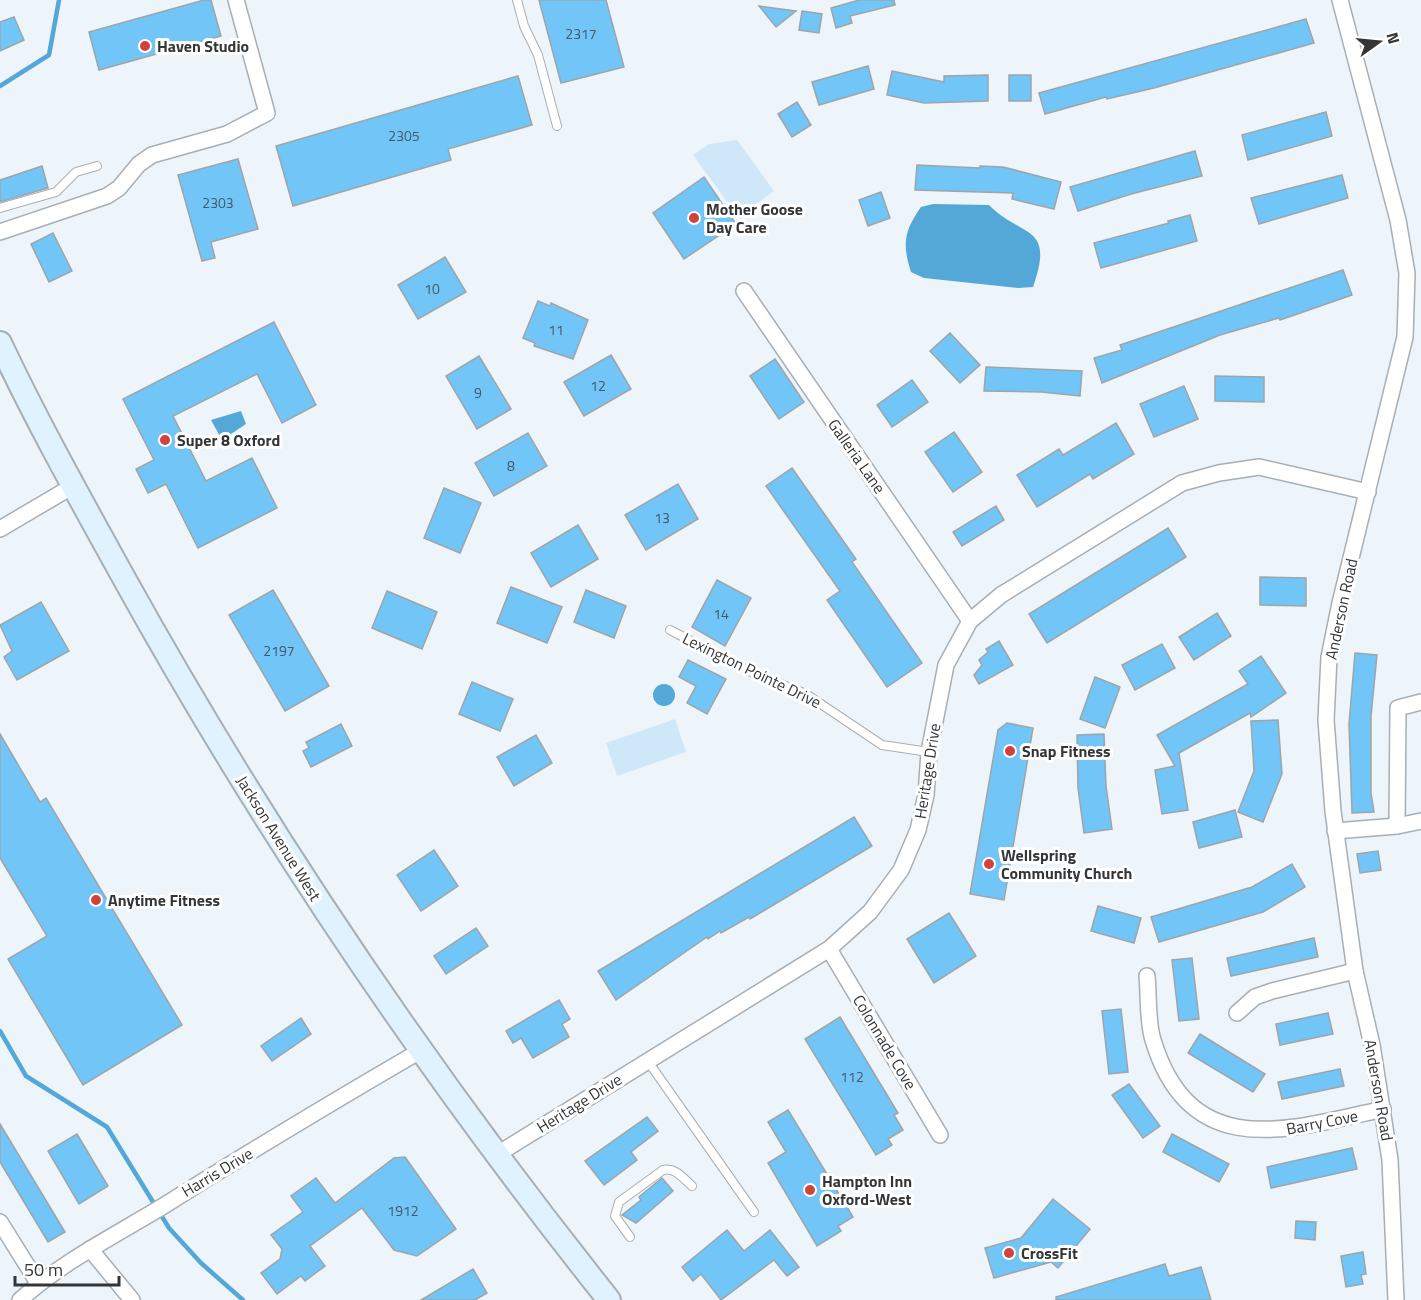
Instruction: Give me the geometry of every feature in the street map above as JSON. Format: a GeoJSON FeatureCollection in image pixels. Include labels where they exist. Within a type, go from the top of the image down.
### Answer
{"type":"FeatureCollection","features":[{"type":"Feature","properties":{"kind":"main road","name":"Jackson Avenue West"},"geometry":{"type":"LineString","coordinates":[[0,342],[73,486],[222,748],[313,893],[420,1051],[496,1155],[609,1300]]}},
{"type":"Feature","properties":{"kind":"street"},"geometry":{"type":"LineString","coordinates":[[0,232],[106,196],[118,188],[139,164],[152,155],[227,134],[267,113],[236,0]]}},
{"type":"Feature","properties":{"kind":"street","name":"Anderson Road"},"geometry":{"type":"LineString","coordinates":[[1340,0],[1398,220],[1407,273],[1408,305],[1405,337],[1329,657],[1326,720],[1335,831],[1355,971],[1383,1109],[1394,1203],[1396,1300]]}},
{"type":"Feature","properties":{"kind":"street","name":"Galleria Lane"},"geometry":{"type":"LineString","coordinates":[[744,291],[970,621]]}},
{"type":"Feature","properties":{"kind":"street","name":"Heritage Drive"},"geometry":{"type":"LineString","coordinates":[[496,1155],[829,949],[870,912],[901,870],[918,830],[926,795],[929,752],[946,665],[970,621],[1000,595],[1182,483],[1218,473],[1259,467],[1368,492]]}},
{"type":"Feature","properties":{"kind":"street"},"geometry":{"type":"LineString","coordinates":[[0,529],[73,486]]}},
{"type":"Feature","properties":{"kind":"street"},"geometry":{"type":"LineString","coordinates":[[1397,826],[1398,708],[1421,702]]}},
{"type":"Feature","properties":{"kind":"street"},"geometry":{"type":"LineString","coordinates":[[1335,831],[1397,826],[1421,820]]}},
{"type":"Feature","properties":{"kind":"street","name":"Colonnade Cove"},"geometry":{"type":"LineString","coordinates":[[829,949],[940,1135]]}},
{"type":"Feature","properties":{"kind":"street"},"geometry":{"type":"LineString","coordinates":[[1237,1013],[1255,997],[1355,971]]}},
{"type":"Feature","properties":{"kind":"street","name":"Barry Cove"},"geometry":{"type":"LineString","coordinates":[[1147,976],[1152,1038],[1165,1071],[1183,1097],[1210,1118],[1233,1127],[1262,1131],[1290,1130],[1383,1109]]}},
{"type":"Feature","properties":{"kind":"street","name":"Harris Drive"},"geometry":{"type":"LineString","coordinates":[[20,1300],[38,1283],[90,1249],[296,1123],[420,1051]]}},
{"type":"Feature","properties":{"kind":"street"},"geometry":{"type":"LineString","coordinates":[[0,1222],[38,1283]]}},
{"type":"Feature","properties":{"kind":"street"},"geometry":{"type":"LineString","coordinates":[[90,1249],[132,1300]]}},
{"type":"Feature","properties":{"kind":"lane"},"geometry":{"type":"LineString","coordinates":[[517,0],[524,26],[538,55],[557,126]]}},
{"type":"Feature","properties":{"kind":"lane"},"geometry":{"type":"LineString","coordinates":[[0,208],[56,192],[76,172],[97,166]]}},
{"type":"Feature","properties":{"kind":"lane","name":"Lexington Pointe Drive"},"geometry":{"type":"LineString","coordinates":[[670,630],[753,673],[806,694],[882,745],[929,752]]}},
{"type":"Feature","properties":{"kind":"lane"},"geometry":{"type":"LineString","coordinates":[[647,1060],[754,1212]]}},
{"type":"Feature","properties":{"kind":"lane"},"geometry":{"type":"LineString","coordinates":[[630,1237],[615,1216],[619,1202],[669,1168],[692,1186]]}},
{"type":"Feature","properties":{"kind":"shaded area"},"geometry":{"type":"Polygon","coordinates":[[[737,140],[774,191],[738,217],[693,155],[709,144],[737,140]]]}},
{"type":"Feature","properties":{"kind":"shaded area"},"geometry":{"type":"Polygon","coordinates":[[[675,719],[686,752],[617,776],[606,743],[675,719]]]}},
{"type":"Feature","properties":{"kind":"water"},"geometry":{"type":"Polygon","coordinates":[[[933,204],[989,205],[1032,235],[1038,242],[1040,252],[1039,267],[1033,287],[1018,288],[924,278],[911,272],[906,253],[908,231],[921,207],[933,204]]]}},
{"type":"Feature","properties":{"kind":"water"},"geometry":{"type":"Polygon","coordinates":[[[241,411],[246,424],[222,440],[211,420],[241,411]]]}},
{"type":"Feature","properties":{"kind":"water"},"geometry":{"type":"Polygon","coordinates":[[[664,684],[672,687],[675,695],[672,703],[664,706],[656,703],[653,695],[656,687],[664,684]]]}},
{"type":"Feature","properties":{"kind":"building"},"geometry":{"type":"Polygon","coordinates":[[[211,0],[221,36],[99,70],[89,32],[211,0]]]}},
{"type":"Feature","properties":{"kind":"building"},"geometry":{"type":"Polygon","coordinates":[[[539,0],[606,0],[624,67],[561,83],[539,0]]]}},
{"type":"Feature","properties":{"kind":"building"},"geometry":{"type":"Polygon","coordinates":[[[859,0],[894,0],[895,5],[850,16],[852,23],[836,28],[831,8],[859,0]]]}},
{"type":"Feature","properties":{"kind":"building"},"geometry":{"type":"Polygon","coordinates":[[[759,6],[796,11],[776,27],[759,6]]]}},
{"type":"Feature","properties":{"kind":"building"},"geometry":{"type":"Polygon","coordinates":[[[802,11],[822,14],[819,33],[799,30],[802,11]]]}},
{"type":"Feature","properties":{"kind":"building"},"geometry":{"type":"Polygon","coordinates":[[[14,17],[24,40],[0,51],[0,22],[14,17]]]}},
{"type":"Feature","properties":{"kind":"building"},"geometry":{"type":"Polygon","coordinates":[[[1306,19],[1314,43],[1154,88],[1107,99],[1106,97],[1045,114],[1039,93],[1306,19]]]}},
{"type":"Feature","properties":{"kind":"building"},"geometry":{"type":"Polygon","coordinates":[[[868,66],[874,89],[819,105],[812,82],[868,66]]]}},
{"type":"Feature","properties":{"kind":"building"},"geometry":{"type":"Polygon","coordinates":[[[892,71],[944,82],[944,76],[988,75],[988,101],[924,103],[887,95],[892,71]]]}},
{"type":"Feature","properties":{"kind":"building"},"geometry":{"type":"Polygon","coordinates":[[[1009,75],[1031,75],[1031,101],[1009,101],[1009,75]]]}},
{"type":"Feature","properties":{"kind":"building"},"geometry":{"type":"Polygon","coordinates":[[[518,76],[532,125],[448,149],[451,160],[293,206],[276,146],[518,76]]]}},
{"type":"Feature","properties":{"kind":"building"},"geometry":{"type":"Polygon","coordinates":[[[797,102],[811,125],[792,137],[778,114],[797,102]]]}},
{"type":"Feature","properties":{"kind":"building"},"geometry":{"type":"Polygon","coordinates":[[[1326,112],[1332,136],[1248,160],[1242,135],[1326,112]]]}},
{"type":"Feature","properties":{"kind":"building"},"geometry":{"type":"Polygon","coordinates":[[[1195,151],[1202,176],[1131,194],[1078,211],[1070,187],[1195,151]]]}},
{"type":"Feature","properties":{"kind":"building"},"geometry":{"type":"Polygon","coordinates":[[[238,159],[258,229],[211,242],[215,258],[202,261],[178,175],[238,159]]]}},
{"type":"Feature","properties":{"kind":"building"},"geometry":{"type":"Polygon","coordinates":[[[917,165],[1003,167],[1061,182],[1054,209],[1012,199],[1013,193],[915,190],[917,165]]]}},
{"type":"Feature","properties":{"kind":"building"},"geometry":{"type":"Polygon","coordinates":[[[42,166],[48,188],[0,202],[0,180],[42,166]]]}},
{"type":"Feature","properties":{"kind":"building"},"geometry":{"type":"Polygon","coordinates":[[[1342,175],[1348,198],[1259,224],[1251,198],[1342,175]]]}},
{"type":"Feature","properties":{"kind":"building","name":"Mother Goose Day Care"},"geometry":{"type":"Polygon","coordinates":[[[704,177],[736,224],[684,259],[653,213],[704,177]]]}},
{"type":"Feature","properties":{"kind":"building"},"geometry":{"type":"Polygon","coordinates":[[[881,192],[890,218],[868,226],[859,200],[881,192]]]}},
{"type":"Feature","properties":{"kind":"building"},"geometry":{"type":"Polygon","coordinates":[[[1190,215],[1197,241],[1101,268],[1094,243],[1190,215]]]}},
{"type":"Feature","properties":{"kind":"building"},"geometry":{"type":"Polygon","coordinates":[[[53,233],[72,271],[49,282],[31,244],[53,233]]]}},
{"type":"Feature","properties":{"kind":"building"},"geometry":{"type":"Polygon","coordinates":[[[445,257],[466,292],[418,319],[398,285],[445,257]]]}},
{"type":"Feature","properties":{"kind":"building"},"geometry":{"type":"Polygon","coordinates":[[[1343,270],[1352,295],[1280,320],[1279,318],[1220,335],[1102,383],[1094,358],[1122,350],[1120,345],[1343,270]]]}},
{"type":"Feature","properties":{"kind":"building"},"geometry":{"type":"Polygon","coordinates":[[[538,301],[550,306],[551,303],[588,320],[573,359],[534,346],[535,343],[523,338],[538,301]]]}},
{"type":"Feature","properties":{"kind":"building","name":"Super 8 Oxford"},"geometry":{"type":"Polygon","coordinates":[[[274,322],[316,405],[282,423],[257,374],[173,416],[206,481],[252,458],[277,508],[198,548],[166,484],[148,493],[136,469],[154,460],[123,399],[274,322]]]}},
{"type":"Feature","properties":{"kind":"building"},"geometry":{"type":"Polygon","coordinates":[[[950,333],[980,365],[960,383],[930,351],[950,333]]]}},
{"type":"Feature","properties":{"kind":"building"},"geometry":{"type":"Polygon","coordinates":[[[611,355],[631,389],[584,416],[564,382],[611,355]]]}},
{"type":"Feature","properties":{"kind":"building"},"geometry":{"type":"Polygon","coordinates":[[[479,356],[511,409],[477,429],[446,376],[479,356]]]}},
{"type":"Feature","properties":{"kind":"building"},"geometry":{"type":"Polygon","coordinates":[[[775,359],[804,402],[779,419],[750,376],[775,359]]]}},
{"type":"Feature","properties":{"kind":"building"},"geometry":{"type":"Polygon","coordinates":[[[986,367],[1082,371],[1080,396],[1041,392],[984,391],[986,367]]]}},
{"type":"Feature","properties":{"kind":"building"},"geometry":{"type":"Polygon","coordinates":[[[1215,376],[1264,377],[1264,402],[1215,401],[1215,376]]]}},
{"type":"Feature","properties":{"kind":"building"},"geometry":{"type":"Polygon","coordinates":[[[912,380],[928,402],[892,427],[877,405],[912,380]]]}},
{"type":"Feature","properties":{"kind":"building"},"geometry":{"type":"Polygon","coordinates":[[[1184,386],[1198,419],[1154,437],[1140,404],[1184,386]]]}},
{"type":"Feature","properties":{"kind":"building"},"geometry":{"type":"Polygon","coordinates":[[[1116,423],[1134,454],[1093,479],[1090,474],[1037,507],[1017,475],[1059,449],[1063,455],[1116,423]]]}},
{"type":"Feature","properties":{"kind":"building"},"geometry":{"type":"Polygon","coordinates":[[[954,432],[982,472],[953,492],[925,452],[954,432]]]}},
{"type":"Feature","properties":{"kind":"building"},"geometry":{"type":"Polygon","coordinates":[[[528,433],[547,466],[494,496],[475,463],[528,433]]]}},
{"type":"Feature","properties":{"kind":"building"},"geometry":{"type":"Polygon","coordinates":[[[792,468],[856,559],[852,562],[922,663],[887,687],[827,600],[840,591],[766,486],[792,468]]]}},
{"type":"Feature","properties":{"kind":"building"},"geometry":{"type":"Polygon","coordinates":[[[678,484],[698,519],[646,550],[625,515],[678,484]]]}},
{"type":"Feature","properties":{"kind":"building"},"geometry":{"type":"Polygon","coordinates":[[[444,488],[481,503],[460,553],[424,538],[444,488]]]}},
{"type":"Feature","properties":{"kind":"building"},"geometry":{"type":"Polygon","coordinates":[[[996,506],[1004,520],[962,546],[953,532],[996,506]]]}},
{"type":"Feature","properties":{"kind":"building"},"geometry":{"type":"Polygon","coordinates":[[[578,525],[598,559],[551,587],[531,553],[578,525]]]}},
{"type":"Feature","properties":{"kind":"building"},"geometry":{"type":"Polygon","coordinates":[[[1168,528],[1186,557],[1047,643],[1029,614],[1168,528]]]}},
{"type":"Feature","properties":{"kind":"building"},"geometry":{"type":"Polygon","coordinates":[[[1260,577],[1306,578],[1306,606],[1260,605],[1260,577]]]}},
{"type":"Feature","properties":{"kind":"building"},"geometry":{"type":"Polygon","coordinates":[[[717,580],[751,598],[725,646],[692,627],[717,580]]]}},
{"type":"Feature","properties":{"kind":"building"},"geometry":{"type":"Polygon","coordinates":[[[511,587],[562,607],[547,643],[497,623],[511,587]]]}},
{"type":"Feature","properties":{"kind":"building"},"geometry":{"type":"Polygon","coordinates":[[[273,590],[329,686],[285,711],[229,615],[273,590]]]}},
{"type":"Feature","properties":{"kind":"building"},"geometry":{"type":"Polygon","coordinates":[[[586,590],[626,606],[614,638],[574,622],[586,590]]]}},
{"type":"Feature","properties":{"kind":"building"},"geometry":{"type":"Polygon","coordinates":[[[387,591],[437,612],[422,649],[372,628],[387,591]]]}},
{"type":"Feature","properties":{"kind":"building"},"geometry":{"type":"Polygon","coordinates":[[[41,602],[69,651],[17,680],[4,657],[12,651],[0,625],[41,602]]]}},
{"type":"Feature","properties":{"kind":"building"},"geometry":{"type":"Polygon","coordinates":[[[1217,613],[1231,636],[1194,660],[1179,637],[1217,613]]]}},
{"type":"Feature","properties":{"kind":"building"},"geometry":{"type":"Polygon","coordinates":[[[999,641],[1013,665],[979,684],[974,675],[982,665],[979,660],[988,652],[986,649],[999,641]]]}},
{"type":"Feature","properties":{"kind":"building"},"geometry":{"type":"Polygon","coordinates":[[[1162,644],[1175,668],[1135,690],[1122,665],[1162,644]]]}},
{"type":"Feature","properties":{"kind":"building"},"geometry":{"type":"Polygon","coordinates":[[[1355,653],[1377,655],[1371,716],[1371,793],[1374,812],[1352,813],[1349,724],[1355,653]]]}},
{"type":"Feature","properties":{"kind":"building"},"geometry":{"type":"Polygon","coordinates":[[[1261,656],[1286,693],[1251,717],[1250,713],[1179,753],[1188,810],[1162,814],[1155,770],[1175,766],[1157,735],[1248,684],[1239,671],[1261,656]]]}},
{"type":"Feature","properties":{"kind":"building"},"geometry":{"type":"Polygon","coordinates":[[[688,660],[726,679],[707,714],[687,703],[696,686],[679,677],[688,660]]]}},
{"type":"Feature","properties":{"kind":"building"},"geometry":{"type":"Polygon","coordinates":[[[1095,677],[1120,687],[1105,728],[1080,719],[1095,677]]]}},
{"type":"Feature","properties":{"kind":"building"},"geometry":{"type":"Polygon","coordinates":[[[472,682],[513,699],[500,731],[459,714],[472,682]]]}},
{"type":"Feature","properties":{"kind":"building"},"geometry":{"type":"Polygon","coordinates":[[[1278,720],[1282,774],[1263,822],[1238,812],[1254,771],[1251,721],[1278,720]]]}},
{"type":"Feature","properties":{"kind":"building"},"geometry":{"type":"Polygon","coordinates":[[[1007,723],[1033,728],[1004,900],[970,894],[998,730],[1007,723]]]}},
{"type":"Feature","properties":{"kind":"building"},"geometry":{"type":"Polygon","coordinates":[[[341,724],[352,746],[311,767],[303,751],[309,748],[306,742],[341,724]]]}},
{"type":"Feature","properties":{"kind":"building"},"geometry":{"type":"Polygon","coordinates":[[[0,734],[40,802],[46,798],[182,1025],[83,1085],[8,959],[47,936],[0,858],[0,734]]]}},
{"type":"Feature","properties":{"kind":"building"},"geometry":{"type":"Polygon","coordinates":[[[1104,734],[1106,786],[1112,829],[1084,833],[1078,788],[1077,735],[1104,734]]]}},
{"type":"Feature","properties":{"kind":"building"},"geometry":{"type":"Polygon","coordinates":[[[536,735],[552,763],[514,786],[497,757],[536,735]]]}},
{"type":"Feature","properties":{"kind":"building"},"geometry":{"type":"Polygon","coordinates":[[[1235,810],[1242,837],[1199,848],[1193,822],[1235,810]]]}},
{"type":"Feature","properties":{"kind":"building"},"geometry":{"type":"Polygon","coordinates":[[[854,817],[872,846],[750,919],[749,917],[708,939],[707,937],[616,1000],[598,971],[854,817]]]}},
{"type":"Feature","properties":{"kind":"building"},"geometry":{"type":"Polygon","coordinates":[[[434,850],[458,886],[421,911],[397,875],[434,850]]]}},
{"type":"Feature","properties":{"kind":"building"},"geometry":{"type":"Polygon","coordinates":[[[1378,851],[1381,870],[1360,873],[1357,854],[1378,851]]]}},
{"type":"Feature","properties":{"kind":"building"},"geometry":{"type":"Polygon","coordinates":[[[1292,864],[1305,887],[1263,912],[1159,942],[1151,917],[1252,887],[1292,864]]]}},
{"type":"Feature","properties":{"kind":"building"},"geometry":{"type":"Polygon","coordinates":[[[1098,906],[1141,918],[1134,943],[1091,931],[1098,906]]]}},
{"type":"Feature","properties":{"kind":"building"},"geometry":{"type":"Polygon","coordinates":[[[949,913],[976,956],[934,983],[907,939],[949,913]]]}},
{"type":"Feature","properties":{"kind":"building"},"geometry":{"type":"Polygon","coordinates":[[[476,928],[488,946],[446,974],[434,956],[476,928]]]}},
{"type":"Feature","properties":{"kind":"building"},"geometry":{"type":"Polygon","coordinates":[[[1314,938],[1318,957],[1231,976],[1227,958],[1314,938]]]}},
{"type":"Feature","properties":{"kind":"building"},"geometry":{"type":"Polygon","coordinates":[[[1192,958],[1199,1019],[1179,1021],[1172,960],[1192,958]]]}},
{"type":"Feature","properties":{"kind":"building"},"geometry":{"type":"Polygon","coordinates":[[[559,1000],[570,1019],[562,1024],[569,1037],[533,1058],[521,1038],[513,1043],[506,1031],[559,1000]]]}},
{"type":"Feature","properties":{"kind":"building"},"geometry":{"type":"Polygon","coordinates":[[[1121,1009],[1128,1072],[1109,1074],[1102,1011],[1121,1009]]]}},
{"type":"Feature","properties":{"kind":"building"},"geometry":{"type":"Polygon","coordinates":[[[1328,1013],[1333,1034],[1280,1045],[1276,1024],[1328,1013]]]}},
{"type":"Feature","properties":{"kind":"building"},"geometry":{"type":"Polygon","coordinates":[[[840,1017],[898,1113],[894,1115],[903,1130],[888,1139],[892,1145],[876,1155],[805,1039],[840,1017]]]}},
{"type":"Feature","properties":{"kind":"building"},"geometry":{"type":"Polygon","coordinates":[[[301,1018],[311,1034],[272,1061],[261,1046],[301,1018]]]}},
{"type":"Feature","properties":{"kind":"building"},"geometry":{"type":"Polygon","coordinates":[[[1200,1034],[1265,1074],[1253,1092],[1188,1053],[1200,1034]]]}},
{"type":"Feature","properties":{"kind":"building"},"geometry":{"type":"Polygon","coordinates":[[[1340,1069],[1344,1086],[1282,1099],[1278,1082],[1340,1069]]]}},
{"type":"Feature","properties":{"kind":"building"},"geometry":{"type":"Polygon","coordinates":[[[1129,1084],[1160,1126],[1143,1138],[1112,1095],[1129,1084]]]}},
{"type":"Feature","properties":{"kind":"building","name":"Hampton Inn Oxford-West"},"geometry":{"type":"Polygon","coordinates":[[[788,1110],[853,1217],[838,1226],[841,1231],[817,1246],[768,1163],[786,1152],[768,1122],[788,1110]]]}},
{"type":"Feature","properties":{"kind":"building"},"geometry":{"type":"Polygon","coordinates":[[[647,1117],[658,1131],[631,1152],[637,1160],[604,1185],[585,1161],[647,1117]]]}},
{"type":"Feature","properties":{"kind":"building"},"geometry":{"type":"Polygon","coordinates":[[[0,1124],[65,1232],[48,1242],[0,1162],[0,1124]]]}},
{"type":"Feature","properties":{"kind":"building"},"geometry":{"type":"Polygon","coordinates":[[[77,1134],[108,1186],[79,1204],[48,1151],[77,1134]]]}},
{"type":"Feature","properties":{"kind":"building"},"geometry":{"type":"Polygon","coordinates":[[[1172,1134],[1229,1164],[1219,1182],[1163,1152],[1172,1134]]]}},
{"type":"Feature","properties":{"kind":"building"},"geometry":{"type":"Polygon","coordinates":[[[1352,1148],[1357,1169],[1271,1188],[1267,1167],[1352,1148]]]}},
{"type":"Feature","properties":{"kind":"building"},"geometry":{"type":"Polygon","coordinates":[[[405,1157],[456,1229],[417,1256],[394,1250],[362,1208],[310,1246],[325,1266],[305,1281],[301,1276],[277,1294],[261,1273],[280,1259],[282,1249],[271,1235],[303,1212],[291,1196],[316,1178],[335,1203],[394,1158],[405,1157]]]}},
{"type":"Feature","properties":{"kind":"building"},"geometry":{"type":"Polygon","coordinates":[[[662,1178],[673,1191],[636,1223],[622,1215],[641,1200],[639,1197],[662,1178]]]}},
{"type":"Feature","properties":{"kind":"building"},"geometry":{"type":"Polygon","coordinates":[[[1053,1199],[1090,1229],[1058,1268],[1051,1262],[994,1278],[985,1248],[1021,1238],[1053,1199]]]}},
{"type":"Feature","properties":{"kind":"building"},"geometry":{"type":"Polygon","coordinates":[[[1296,1221],[1316,1222],[1315,1240],[1295,1238],[1296,1221]]]}},
{"type":"Feature","properties":{"kind":"building"},"geometry":{"type":"Polygon","coordinates":[[[727,1230],[744,1251],[770,1230],[799,1267],[787,1276],[774,1260],[721,1300],[701,1274],[693,1281],[682,1267],[727,1230]]]}},
{"type":"Feature","properties":{"kind":"building"},"geometry":{"type":"Polygon","coordinates":[[[1363,1252],[1366,1274],[1361,1275],[1363,1284],[1346,1287],[1341,1256],[1363,1252]]]}},
{"type":"Feature","properties":{"kind":"building"},"geometry":{"type":"Polygon","coordinates":[[[1165,1264],[1169,1276],[1201,1267],[1211,1300],[1056,1300],[1056,1297],[1165,1264]]]}},
{"type":"Feature","properties":{"kind":"building"},"geometry":{"type":"Polygon","coordinates":[[[473,1269],[487,1293],[475,1300],[421,1300],[473,1269]]]}},
{"type":"Feature","properties":{"kind":"waterway"},"geometry":{"type":"LineString","coordinates":[[0,86],[49,55],[59,0]]}},
{"type":"Feature","properties":{"kind":"waterway"},"geometry":{"type":"LineString","coordinates":[[0,1031],[26,1076],[107,1127],[169,1228],[201,1263],[243,1300]]}},
{"type":"Feature","properties":{"kind":"place","name":"Haven Studio"},"geometry":{"type":"Point","coordinates":[145,46]}},
{"type":"Feature","properties":{"kind":"place","name":"Mother Goose Day Care"},"geometry":{"type":"Point","coordinates":[694,218]}},
{"type":"Feature","properties":{"kind":"place","name":"Super 8 Oxford"},"geometry":{"type":"Point","coordinates":[165,440]}},
{"type":"Feature","properties":{"kind":"place","name":"Snap Fitness"},"geometry":{"type":"Point","coordinates":[1010,751]}},
{"type":"Feature","properties":{"kind":"place","name":"Wellspring Community Church"},"geometry":{"type":"Point","coordinates":[989,864]}},
{"type":"Feature","properties":{"kind":"place","name":"Anytime Fitness"},"geometry":{"type":"Point","coordinates":[96,900]}},
{"type":"Feature","properties":{"kind":"place","name":"Hampton Inn Oxford-West"},"geometry":{"type":"Point","coordinates":[810,1190]}},
{"type":"Feature","properties":{"kind":"place","name":"CrossFit"},"geometry":{"type":"Point","coordinates":[1009,1253]}}]}
